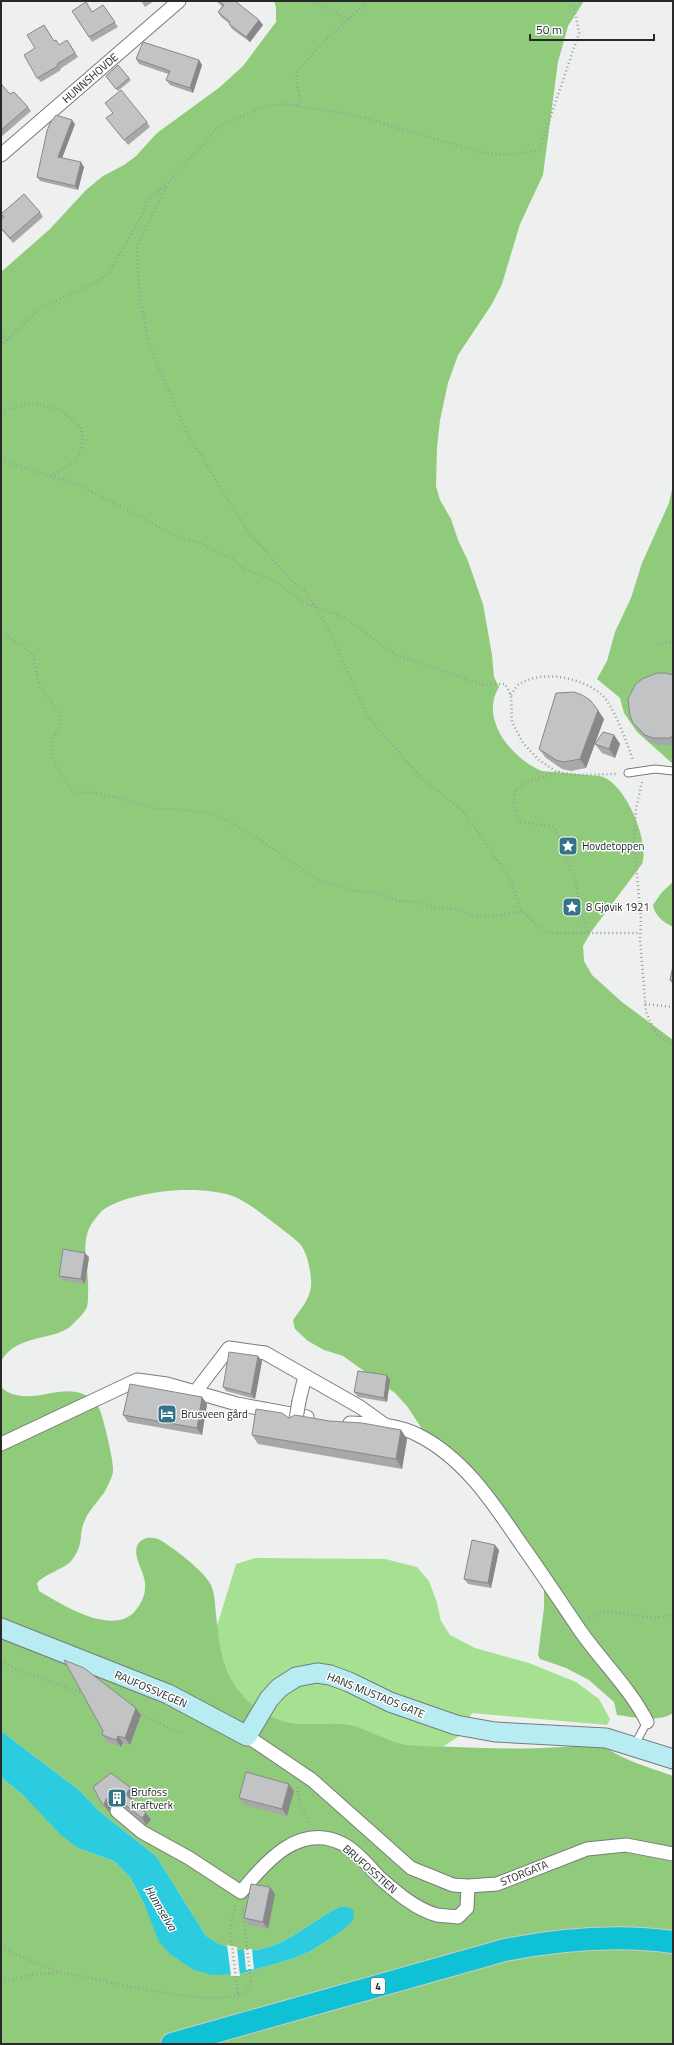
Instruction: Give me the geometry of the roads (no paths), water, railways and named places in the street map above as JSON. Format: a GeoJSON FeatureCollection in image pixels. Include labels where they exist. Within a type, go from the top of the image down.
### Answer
{"type":"FeatureCollection","features":[{"type":"Feature","properties":{"kind":"highway","name":"4"},"geometry":{"type":"LineString","coordinates":[[172,2044],[504,1950],[550,1942],[595,1938],[636,1938],[673,1942]]}},
{"type":"Feature","properties":{"kind":"main road","name":"RAUFOSSVEGEN"},"geometry":{"type":"LineString","coordinates":[[1,1628],[168,1694],[247,1736]]}},
{"type":"Feature","properties":{"kind":"main road","name":"HANS MUSTADS GATE"},"geometry":{"type":"LineString","coordinates":[[247,1736],[270,1699],[279,1688],[296,1677],[317,1673],[337,1678],[390,1702],[456,1724],[495,1732],[606,1738],[673,1759]]}},
{"type":"Feature","properties":{"kind":"street","name":"HUNNSHOVDE"},"geometry":{"type":"LineString","coordinates":[[1,155],[179,1]]}},
{"type":"Feature","properties":{"kind":"street"},"geometry":{"type":"LineString","coordinates":[[196,1391],[229,1348],[265,1353],[360,1407],[385,1425]]}},
{"type":"Feature","properties":{"kind":"street"},"geometry":{"type":"LineString","coordinates":[[296,1420],[305,1376]]}},
{"type":"Feature","properties":{"kind":"street"},"geometry":{"type":"LineString","coordinates":[[1,1444],[137,1380],[167,1384],[269,1411],[322,1420]]}},
{"type":"Feature","properties":{"kind":"street"},"geometry":{"type":"LineString","coordinates":[[337,1422],[385,1425],[418,1434],[445,1452],[472,1477],[498,1510],[592,1648],[637,1702],[647,1722]]}},
{"type":"Feature","properties":{"kind":"street","name":"RAUFOSSVEGEN"},"geometry":{"type":"LineString","coordinates":[[247,1736],[312,1780]]}},
{"type":"Feature","properties":{"kind":"street","name":"STORGATA"},"geometry":{"type":"LineString","coordinates":[[312,1780],[411,1868],[453,1885],[468,1886],[497,1884],[587,1849],[626,1845],[673,1854]]}},
{"type":"Feature","properties":{"kind":"street","name":"BRUFOSSTIEN"},"geometry":{"type":"LineString","coordinates":[[117,1812],[142,1832],[189,1858],[241,1892],[264,1866],[283,1849],[300,1840],[311,1837],[329,1838],[345,1845],[391,1888],[409,1902],[437,1915],[458,1917],[467,1908],[468,1886]]}},
{"type":"Feature","properties":{"kind":"lane"},"geometry":{"type":"LineString","coordinates":[[632,772],[655,769],[673,771]]}},
{"type":"Feature","properties":{"kind":"lane"},"geometry":{"type":"LineString","coordinates":[[634,1746],[647,1722]]}},
{"type":"Feature","properties":{"kind":"water","name":"Hunnselva"},"geometry":{"type":"Polygon","coordinates":[[[1,1731],[79,1790],[99,1811],[156,1856],[206,1936],[215,1942],[231,1948],[246,1950],[261,1949],[288,1939],[339,1907],[348,1907],[353,1910],[353,1920],[342,1931],[311,1951],[292,1959],[240,1974],[212,1975],[194,1970],[170,1954],[159,1942],[145,1906],[130,1877],[114,1861],[78,1848],[61,1835],[24,1796],[1,1777],[1,1731]]]}},
{"type":"Feature","properties":{"kind":"place","name":"Hovdetoppen"},"geometry":{"type":"Point","coordinates":[568,846]}},
{"type":"Feature","properties":{"kind":"place","name":"8 Gjøvik 1921"},"geometry":{"type":"Point","coordinates":[572,907]}},
{"type":"Feature","properties":{"kind":"place","name":"Brusveen gård"},"geometry":{"type":"Point","coordinates":[167,1414]}},
{"type":"Feature","properties":{"kind":"place","name":"Brufoss kraftverk"},"geometry":{"type":"Point","coordinates":[117,1798]}}]}
